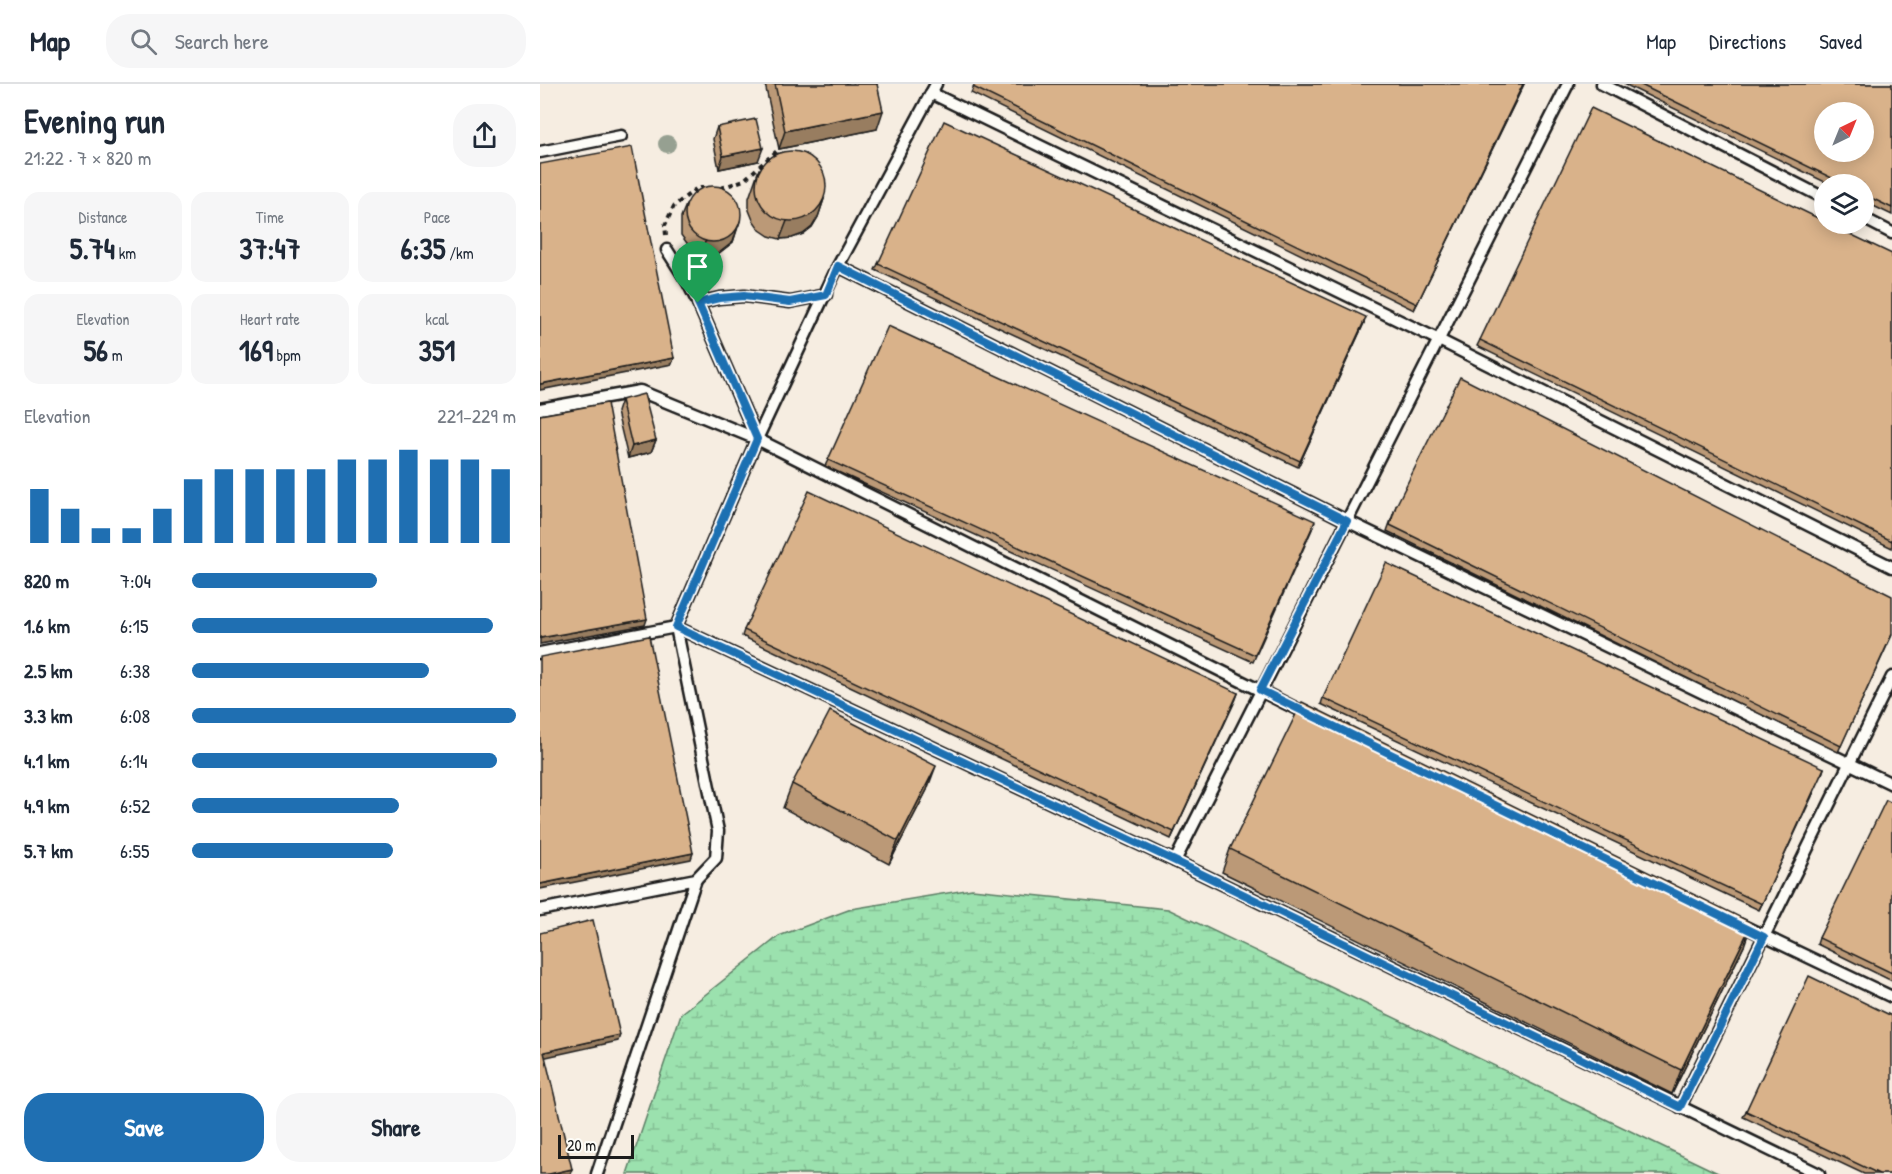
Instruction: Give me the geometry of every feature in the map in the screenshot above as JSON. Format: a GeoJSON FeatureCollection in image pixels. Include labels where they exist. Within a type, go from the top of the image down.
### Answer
{"type":"FeatureCollection","features":[{"type":"Feature","properties":{"kind":"lane"},"geometry":{"type":"LineString","coordinates":[[1175,861],[1568,84]]}},
{"type":"Feature","properties":{"kind":"lane"},"geometry":{"type":"LineString","coordinates":[[1602,84],[1814,193]]}},
{"type":"Feature","properties":{"kind":"lane"},"geometry":{"type":"LineString","coordinates":[[597,1174],[696,879],[716,858],[718,831],[676,627],[757,439],[838,266],[933,88],[1892,567]]}},
{"type":"Feature","properties":{"kind":"lane"},"geometry":{"type":"LineString","coordinates":[[540,152],[621,136]]}},
{"type":"Feature","properties":{"kind":"lane"},"geometry":{"type":"LineString","coordinates":[[1874,224],[1892,233]]}},
{"type":"Feature","properties":{"kind":"lane"},"geometry":{"type":"LineString","coordinates":[[667,250],[698,303],[757,439]]}},
{"type":"Feature","properties":{"kind":"lane"},"geometry":{"type":"LineString","coordinates":[[838,266],[1347,521],[1892,784]]}},
{"type":"Feature","properties":{"kind":"lane"},"geometry":{"type":"LineString","coordinates":[[698,303],[744,296],[790,302],[826,295]]}},
{"type":"Feature","properties":{"kind":"lane"},"geometry":{"type":"LineString","coordinates":[[540,408],[640,391],[757,439],[1324,722]]}},
{"type":"Feature","properties":{"kind":"lane"},"geometry":{"type":"LineString","coordinates":[[540,652],[676,627],[1175,861],[1819,1174]]}},
{"type":"Feature","properties":{"kind":"lane"},"geometry":{"type":"LineString","coordinates":[[1680,1107],[1892,677]]}},
{"type":"Feature","properties":{"kind":"lane"},"geometry":{"type":"LineString","coordinates":[[540,910],[696,879]]}},
{"type":"Feature","properties":{"kind":"lane"},"geometry":{"type":"LineString","coordinates":[[1732,921],[1892,997]]}},
{"type":"Feature","properties":{"kind":"path"},"geometry":{"type":"LineString","coordinates":[[667,250],[665,225],[674,206],[697,188],[725,188],[744,180],[779,149]]}},
{"type":"Feature","properties":{"kind":"green space"},"geometry":{"type":"Polygon","coordinates":[[[972,889],[1168,909],[1720,1174],[627,1174],[681,1014],[779,936],[851,909],[972,889]]]}},
{"type":"Feature","properties":{"kind":"building"},"geometry":{"type":"Polygon","coordinates":[[[775,84],[877,84],[883,111],[785,131],[775,84]]]}},
{"type":"Feature","properties":{"kind":"building"},"geometry":{"type":"Polygon","coordinates":[[[975,84],[1523,84],[1417,304],[973,87],[975,84]]]}},
{"type":"Feature","properties":{"kind":"building"},"geometry":{"type":"Polygon","coordinates":[[[1639,84],[1892,84],[1892,208],[1874,199],[1874,174],[1824,174],[1639,84]]]}},
{"type":"Feature","properties":{"kind":"building"},"geometry":{"type":"Polygon","coordinates":[[[1591,108],[1814,216],[1814,234],[1850,234],[1892,254],[1892,541],[1480,340],[1591,108]]]}},
{"type":"Feature","properties":{"kind":"building"},"geometry":{"type":"Polygon","coordinates":[[[756,119],[763,148],[723,156],[717,127],[756,119]]]}},
{"type":"Feature","properties":{"kind":"building"},"geometry":{"type":"Polygon","coordinates":[[[944,121],[1366,317],[1300,461],[878,264],[944,121]]]}},
{"type":"Feature","properties":{"kind":"building"},"geometry":{"type":"Polygon","coordinates":[[[632,147],[674,358],[540,384],[540,164],[632,147]]]}},
{"type":"Feature","properties":{"kind":"building"},"geometry":{"type":"Polygon","coordinates":[[[798,151],[811,157],[820,166],[824,172],[826,186],[824,200],[816,211],[805,219],[784,221],[766,211],[758,200],[756,179],[766,161],[777,153],[798,151]]]}},
{"type":"Feature","properties":{"kind":"building"},"geometry":{"type":"Polygon","coordinates":[[[713,186],[724,188],[733,194],[739,203],[741,214],[739,225],[733,234],[724,240],[713,242],[702,240],[693,234],[687,225],[685,214],[687,203],[693,194],[702,188],[713,186]]]}},
{"type":"Feature","properties":{"kind":"building"},"geometry":{"type":"Polygon","coordinates":[[[888,326],[1315,521],[1255,655],[828,460],[888,326]]]}},
{"type":"Feature","properties":{"kind":"building"},"geometry":{"type":"Polygon","coordinates":[[[1460,377],[1892,596],[1892,634],[1841,746],[1390,525],[1396,506],[1460,377]]]}},
{"type":"Feature","properties":{"kind":"building"},"geometry":{"type":"Polygon","coordinates":[[[644,394],[656,440],[632,446],[621,400],[644,394]]]}},
{"type":"Feature","properties":{"kind":"building"},"geometry":{"type":"Polygon","coordinates":[[[607,403],[647,619],[540,638],[540,415],[607,403]]]}},
{"type":"Feature","properties":{"kind":"building"},"geometry":{"type":"Polygon","coordinates":[[[809,491],[1238,693],[1174,832],[744,630],[809,491]]]}},
{"type":"Feature","properties":{"kind":"building"},"geometry":{"type":"Polygon","coordinates":[[[1386,563],[1824,768],[1762,904],[1323,698],[1386,563]]]}},
{"type":"Feature","properties":{"kind":"building"},"geometry":{"type":"Polygon","coordinates":[[[649,636],[693,853],[540,884],[540,657],[649,636]]]}},
{"type":"Feature","properties":{"kind":"building"},"geometry":{"type":"Polygon","coordinates":[[[1302,702],[1752,923],[1681,1070],[1230,849],[1302,702]]]}},
{"type":"Feature","properties":{"kind":"building"},"geometry":{"type":"Polygon","coordinates":[[[830,711],[936,766],[898,841],[792,784],[830,711]]]}},
{"type":"Feature","properties":{"kind":"building"},"geometry":{"type":"Polygon","coordinates":[[[1886,800],[1892,803],[1892,973],[1819,938],[1886,800]]]}},
{"type":"Feature","properties":{"kind":"building"},"geometry":{"type":"Polygon","coordinates":[[[593,920],[620,1035],[544,1052],[572,1169],[540,1174],[540,933],[593,920]]]}},
{"type":"Feature","properties":{"kind":"building"},"geometry":{"type":"Polygon","coordinates":[[[1809,976],[1892,1016],[1892,1174],[1879,1174],[1746,1111],[1809,976]]]}},
{"type":"Feature","properties":{"kind":"route"},"geometry":{"type":"LineString","coordinates":[[838,266],[1347,521],[1260,690],[1764,937],[1680,1107],[1175,861],[676,627],[757,439],[698,303],[744,296],[790,302],[826,295],[838,266]]}}]}
